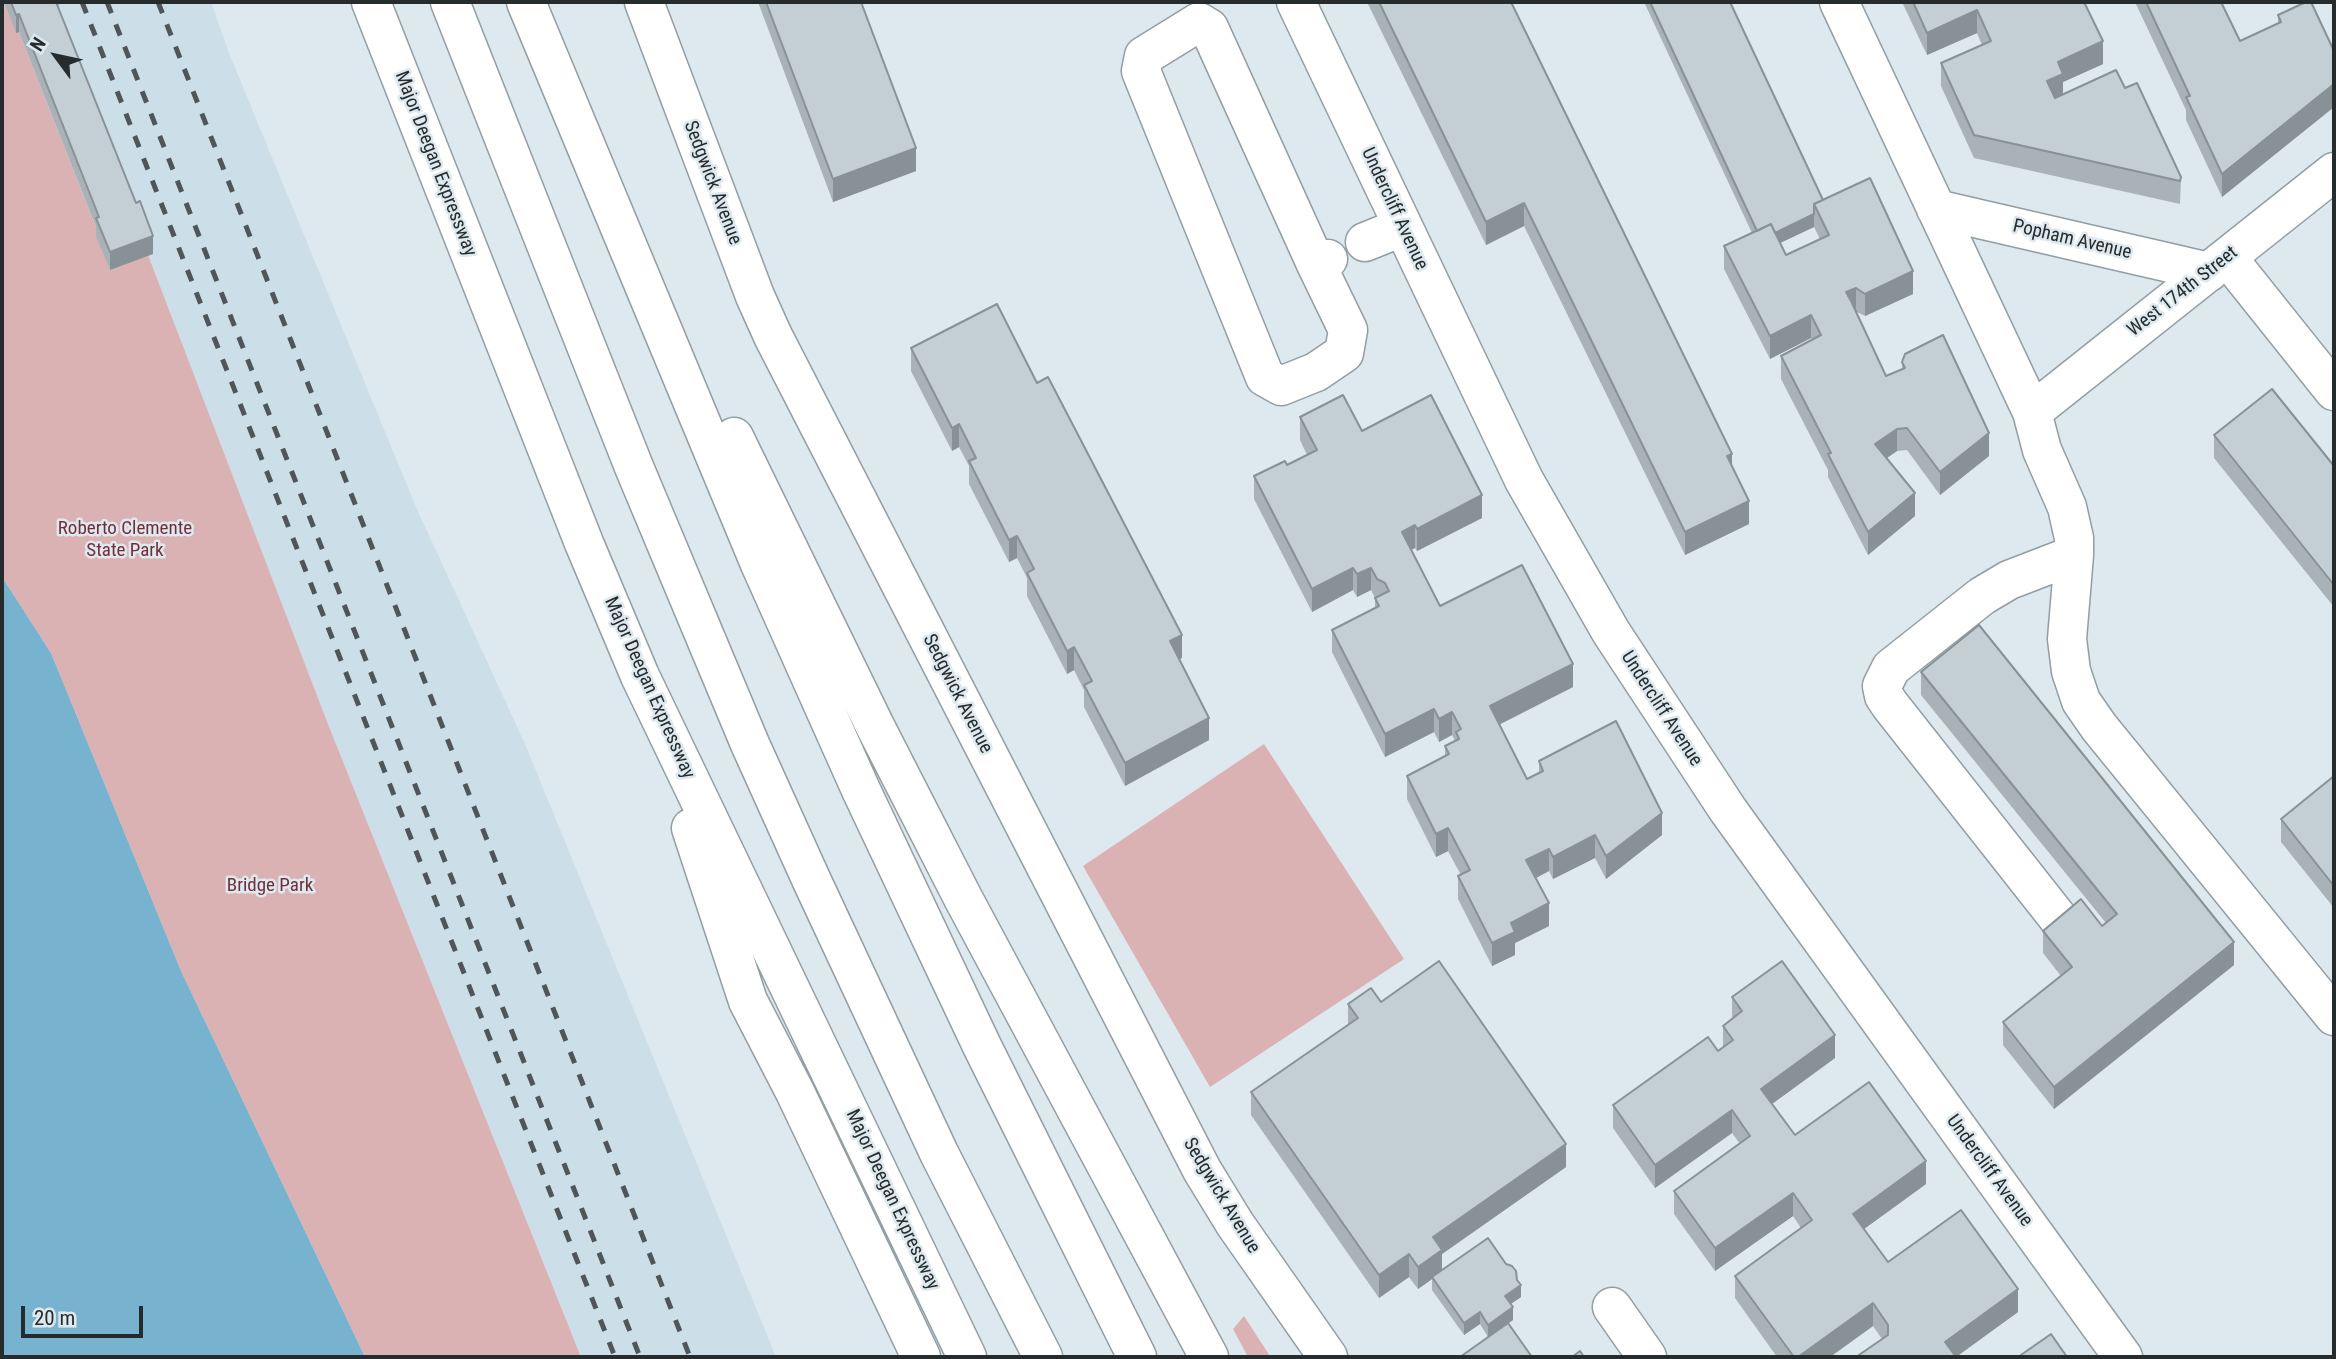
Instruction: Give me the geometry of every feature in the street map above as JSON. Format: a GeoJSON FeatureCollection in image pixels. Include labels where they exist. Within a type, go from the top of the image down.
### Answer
{"type":"FeatureCollection","features":[{"type":"Feature","properties":{"kind":"main road","name":"Major Deegan Expressway"},"geometry":{"type":"LineString","coordinates":[[371,2],[640,676],[967,1357]]}},
{"type":"Feature","properties":{"kind":"main road"},"geometry":{"type":"LineString","coordinates":[[450,2],[634,467],[750,744],[916,1103],[1043,1357]]}},
{"type":"Feature","properties":{"kind":"main road"},"geometry":{"type":"LineString","coordinates":[[526,2],[760,564],[850,767],[988,1058],[1137,1357]]}},
{"type":"Feature","properties":{"kind":"main road","name":"Sedgwick Avenue"},"geometry":{"type":"LineString","coordinates":[[644,2],[755,296],[773,336],[1202,1170],[1235,1224],[1328,1357]]}},
{"type":"Feature","properties":{"kind":"main road","name":"Undercliff Avenue"},"geometry":{"type":"LineString","coordinates":[[1296,2],[1530,491],[1611,632],[1728,810],[2123,1357]]}},
{"type":"Feature","properties":{"kind":"main road"},"geometry":{"type":"LineString","coordinates":[[1839,2],[2032,412],[2037,437],[2069,514],[2074,555],[2067,639],[2071,671],[2081,701],[2108,738],[2334,1016]]}},
{"type":"Feature","properties":{"kind":"main road"},"geometry":{"type":"LineString","coordinates":[[1199,22],[1209,27],[1322,262],[1348,330],[1344,353],[1316,372],[1281,386],[1265,377],[1141,71],[1144,56],[1199,22]]}},
{"type":"Feature","properties":{"kind":"main road"},"geometry":{"type":"LineString","coordinates":[[547,51],[875,726],[962,898],[1209,1357]]}},
{"type":"Feature","properties":{"kind":"main road","name":"West 174th Street"},"geometry":{"type":"LineString","coordinates":[[2032,412],[2334,172]]}},
{"type":"Feature","properties":{"kind":"main road","name":"Popham Avenue"},"geometry":{"type":"LineString","coordinates":[[1936,209],[2218,264]]}},
{"type":"Feature","properties":{"kind":"main road"},"geometry":{"type":"LineString","coordinates":[[1365,242],[1402,227]]}},
{"type":"Feature","properties":{"kind":"main road"},"geometry":{"type":"LineString","coordinates":[[2218,264],[2334,391]]}},
{"type":"Feature","properties":{"kind":"main road"},"geometry":{"type":"LineString","coordinates":[[2058,918],[1890,705],[1884,696],[1882,685],[1891,668],[1982,596],[2008,580],[2074,555]]}},
{"type":"Feature","properties":{"kind":"main road"},"geometry":{"type":"LineString","coordinates":[[640,676],[748,1001],[795,1092],[921,1357]]}},
{"type":"Feature","properties":{"kind":"main road"},"geometry":{"type":"LineString","coordinates":[[1612,1307],[1647,1357]]}},
{"type":"Feature","properties":{"kind":"shaded area"},"geometry":{"type":"Polygon","coordinates":[[[4,2],[211,2],[229,53],[416,507],[525,744],[776,1357],[581,1357],[328,724],[148,256],[110,270],[99,235],[19,32],[16,33],[4,2]]]}},
{"type":"Feature","properties":{"kind":"green space"},"geometry":{"type":"Polygon","coordinates":[[[2,2],[16,32],[19,32],[99,235],[110,270],[148,255],[328,724],[581,1357],[365,1357],[181,971],[51,653],[2,577],[2,2]]]}},
{"type":"Feature","properties":{"kind":"green space"},"geometry":{"type":"Polygon","coordinates":[[[1264,744],[1404,959],[1210,1087],[1083,866],[1264,744]]]}},
{"type":"Feature","properties":{"kind":"green space"},"geometry":{"type":"Polygon","coordinates":[[[1244,1316],[1271,1357],[1248,1357],[1233,1329],[1244,1316]]]}},
{"type":"Feature","properties":{"kind":"water"},"geometry":{"type":"Polygon","coordinates":[[[2,577],[51,653],[181,971],[365,1357],[2,1357],[2,577]]]}},
{"type":"Feature","properties":{"kind":"building"},"geometry":{"type":"Polygon","coordinates":[[[11,2],[56,2],[136,203],[140,201],[153,236],[110,252],[96,218],[99,217],[19,14],[16,15],[11,2]]]}},
{"type":"Feature","properties":{"kind":"building"},"geometry":{"type":"Polygon","coordinates":[[[766,2],[861,2],[916,148],[833,179],[766,2]]]}},
{"type":"Feature","properties":{"kind":"building"},"geometry":{"type":"Polygon","coordinates":[[[1379,2],[1511,2],[1732,454],[1727,456],[1749,501],[1685,532],[1524,203],[1486,222],[1379,2]]]}},
{"type":"Feature","properties":{"kind":"building"},"geometry":{"type":"Polygon","coordinates":[[[1650,2],[1730,2],[1823,200],[1814,204],[1814,214],[1775,233],[1771,224],[1757,231],[1650,2]]]}},
{"type":"Feature","properties":{"kind":"building"},"geometry":{"type":"Polygon","coordinates":[[[1913,2],[2084,2],[2103,41],[2058,62],[2063,74],[2047,81],[2055,98],[2116,70],[2125,88],[2137,83],[2181,177],[2180,181],[1974,135],[1941,63],[1991,41],[1977,10],[1927,33],[1913,2]]]}},
{"type":"Feature","properties":{"kind":"building"},"geometry":{"type":"Polygon","coordinates":[[[2146,2],[2221,2],[2240,41],[2281,22],[2278,15],[2311,2],[2334,51],[2334,84],[2222,174],[2186,97],[2190,96],[2146,2]]]}},
{"type":"Feature","properties":{"kind":"building"},"geometry":{"type":"Polygon","coordinates":[[[1870,178],[1913,271],[1865,294],[1856,288],[1846,292],[1886,376],[1905,368],[1902,362],[1905,354],[1943,335],[1989,433],[1940,472],[1907,428],[1897,429],[1875,444],[1915,493],[1868,532],[1781,356],[1821,335],[1811,315],[1770,336],[1724,246],[1771,224],[1786,255],[1829,235],[1814,204],[1870,178]]]}},
{"type":"Feature","properties":{"kind":"building"},"geometry":{"type":"Polygon","coordinates":[[[997,304],[1037,383],[1048,377],[1182,635],[1170,641],[1209,718],[1125,763],[1084,685],[1092,681],[1074,647],[1067,651],[1027,573],[1034,569],[1017,536],[1009,540],[969,461],[976,458],[959,424],[952,428],[911,348],[997,304]]]}},
{"type":"Feature","properties":{"kind":"building"},"geometry":{"type":"Polygon","coordinates":[[[2272,389],[2334,466],[2334,585],[2214,435],[2272,389]]]}},
{"type":"Feature","properties":{"kind":"building"},"geometry":{"type":"Polygon","coordinates":[[[1343,395],[1362,431],[1431,395],[1482,495],[1417,529],[1415,525],[1402,532],[1440,606],[1522,565],[1573,664],[1490,706],[1527,779],[1543,771],[1539,761],[1616,721],[1662,813],[1606,856],[1595,835],[1553,857],[1549,849],[1526,860],[1549,903],[1511,923],[1515,932],[1492,943],[1458,876],[1470,870],[1448,828],[1436,834],[1407,776],[1449,754],[1445,746],[1459,739],[1456,732],[1461,729],[1452,712],[1439,719],[1434,709],[1385,734],[1332,630],[1379,606],[1375,598],[1389,591],[1385,583],[1377,579],[1371,568],[1357,574],[1353,568],[1312,589],[1254,476],[1285,461],[1287,465],[1317,450],[1300,417],[1343,395]]]}},
{"type":"Feature","properties":{"kind":"building"},"geometry":{"type":"Polygon","coordinates":[[[1979,625],[2234,942],[2054,1087],[2003,1022],[2072,967],[2043,931],[2081,899],[2102,926],[2117,914],[1921,672],[1979,625]]]}},
{"type":"Feature","properties":{"kind":"building"},"geometry":{"type":"Polygon","coordinates":[[[2334,776],[2334,886],[2281,819],[2334,776]]]}},
{"type":"Feature","properties":{"kind":"building"},"geometry":{"type":"Polygon","coordinates":[[[1439,961],[1566,1144],[1433,1237],[1442,1250],[1418,1267],[1409,1254],[1379,1275],[1251,1092],[1358,1018],[1348,1004],[1371,988],[1381,1002],[1439,961]]]}},
{"type":"Feature","properties":{"kind":"building"},"geometry":{"type":"Polygon","coordinates":[[[1782,961],[1835,1035],[1761,1089],[1795,1135],[1869,1082],[1926,1161],[1853,1214],[1888,1262],[1961,1210],[2018,1289],[1945,1342],[1956,1357],[1856,1357],[1888,1335],[1888,1325],[1873,1303],[1798,1357],[1794,1357],[1735,1276],[1812,1220],[1793,1193],[1715,1248],[1674,1191],[1750,1136],[1732,1110],[1655,1165],[1613,1105],[1708,1037],[1718,1051],[1733,1040],[1723,1026],[1742,1011],[1732,997],[1782,961]]]}},
{"type":"Feature","properties":{"kind":"building"},"geometry":{"type":"Polygon","coordinates":[[[1488,1238],[1506,1264],[1516,1271],[1521,1285],[1505,1296],[1513,1307],[1488,1325],[1480,1312],[1464,1323],[1432,1277],[1488,1238]]]}},
{"type":"Feature","properties":{"kind":"building"},"geometry":{"type":"Polygon","coordinates":[[[1508,1323],[1532,1357],[1460,1357],[1508,1323]]]}},
{"type":"Feature","properties":{"kind":"building"},"geometry":{"type":"Polygon","coordinates":[[[2051,1334],[2067,1357],[2018,1357],[2051,1334]]]}},
{"type":"Feature","properties":{"kind":"building"},"geometry":{"type":"Polygon","coordinates":[[[1580,1351],[1584,1357],[1572,1357],[1580,1351]]]}},
{"type":"Feature","properties":{"kind":"railway"},"geometry":{"type":"LineString","coordinates":[[82,2],[615,1357]]}},
{"type":"Feature","properties":{"kind":"railway"},"geometry":{"type":"LineString","coordinates":[[107,2],[640,1357]]}},
{"type":"Feature","properties":{"kind":"railway"},"geometry":{"type":"LineString","coordinates":[[158,2],[690,1357]]}},
{"type":"Feature","properties":{"kind":"park label","name":"Roberto Clemente State Park"},"geometry":{"type":"Point","coordinates":[125,540]}},
{"type":"Feature","properties":{"kind":"park label","name":"Bridge Park"},"geometry":{"type":"Point","coordinates":[270,886]}}]}
